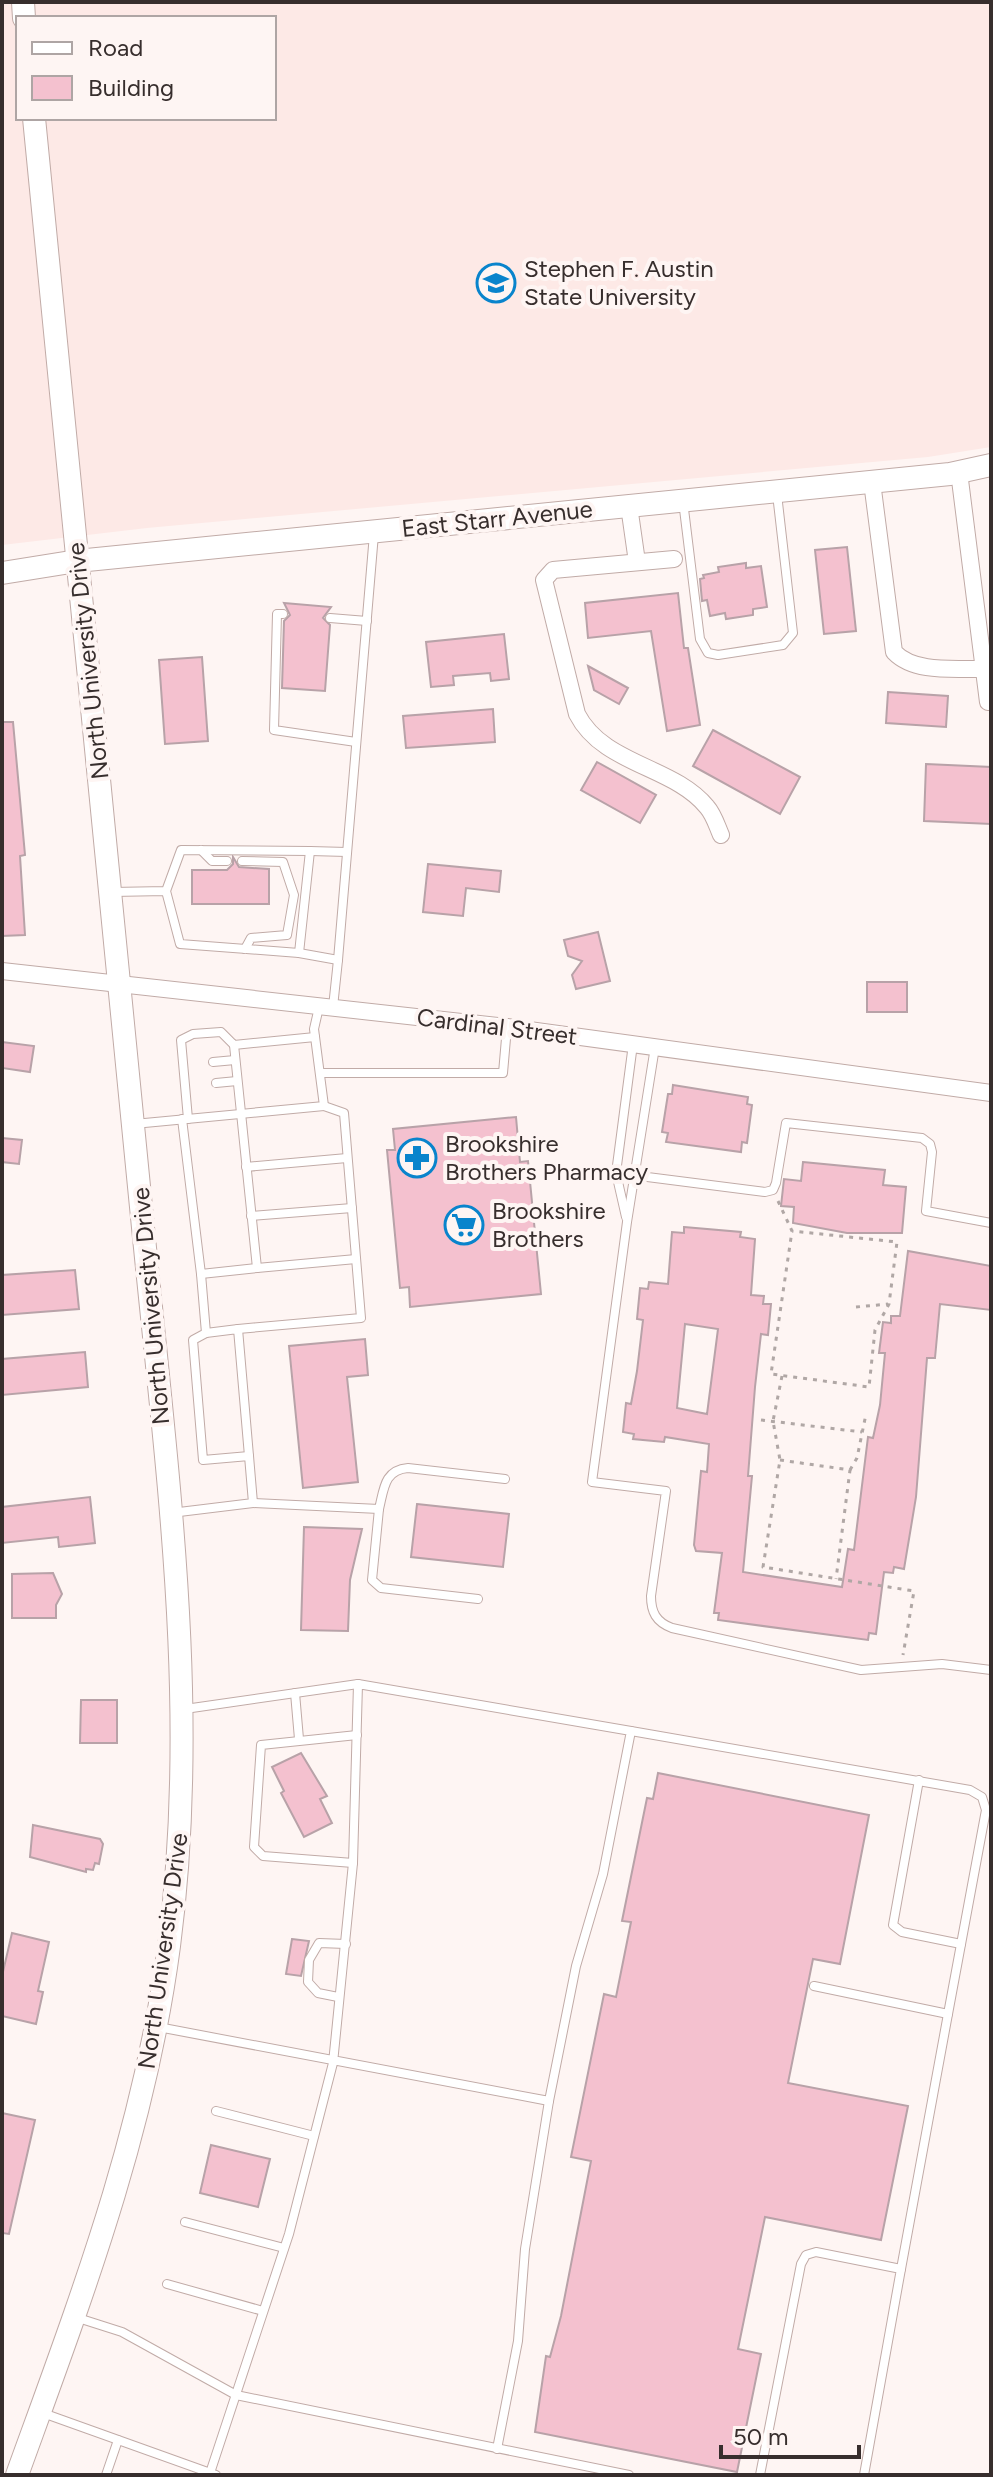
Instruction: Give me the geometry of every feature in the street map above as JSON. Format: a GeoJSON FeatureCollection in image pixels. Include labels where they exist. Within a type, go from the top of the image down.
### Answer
{"type":"FeatureCollection","features":[{"type":"Feature","properties":{"kind":"main road","name":"North University Drive"},"geometry":{"type":"LineString","coordinates":[[17,2475],[120,2184],[157,2027],[177,1878],[183,1709],[170,1513],[121,985],[34,120]]}},
{"type":"Feature","properties":{"kind":"main road","name":"East Starr Avenue"},"geometry":{"type":"LineString","coordinates":[[2,573],[77,561],[872,482],[959,472],[991,465]]}},
{"type":"Feature","properties":{"kind":"street"},"geometry":{"type":"LineString","coordinates":[[959,472],[988,702]]}},
{"type":"Feature","properties":{"kind":"street"},"geometry":{"type":"LineString","coordinates":[[872,482],[894,652],[904,661],[916,665],[984,669]]}},
{"type":"Feature","properties":{"kind":"street"},"geometry":{"type":"LineString","coordinates":[[629,506],[637,562]]}},
{"type":"Feature","properties":{"kind":"street"},"geometry":{"type":"LineString","coordinates":[[674,559],[563,568],[553,570],[544,580],[577,714],[583,727],[601,743],[702,801],[721,835]]}},
{"type":"Feature","properties":{"kind":"street","name":"Cardinal Street"},"geometry":{"type":"LineString","coordinates":[[2,971],[507,1027],[991,1093]]}},
{"type":"Feature","properties":{"kind":"lane"},"geometry":{"type":"LineString","coordinates":[[683,500],[700,639],[708,653],[718,655],[783,645],[793,633],[777,491]]}},
{"type":"Feature","properties":{"kind":"lane"},"geometry":{"type":"LineString","coordinates":[[324,1106],[315,1037],[338,960],[374,532]]}},
{"type":"Feature","properties":{"kind":"lane"},"geometry":{"type":"LineString","coordinates":[[283,614],[277,614],[274,730],[356,742]]}},
{"type":"Feature","properties":{"kind":"lane"},"geometry":{"type":"LineString","coordinates":[[330,618],[367,621]]}},
{"type":"Feature","properties":{"kind":"lane"},"geometry":{"type":"LineString","coordinates":[[338,960],[299,953],[180,944],[166,891],[181,850],[347,852]]}},
{"type":"Feature","properties":{"kind":"lane"},"geometry":{"type":"LineString","coordinates":[[201,850],[212,861],[227,861]]}},
{"type":"Feature","properties":{"kind":"lane"},"geometry":{"type":"LineString","coordinates":[[299,953],[310,851]]}},
{"type":"Feature","properties":{"kind":"lane"},"geometry":{"type":"LineString","coordinates":[[242,861],[283,862],[294,895],[287,935],[251,938],[245,949]]}},
{"type":"Feature","properties":{"kind":"lane"},"geometry":{"type":"LineString","coordinates":[[111,892],[166,891]]}},
{"type":"Feature","properties":{"kind":"lane"},"geometry":{"type":"LineString","coordinates":[[321,1073],[503,1073],[507,1027]]}},
{"type":"Feature","properties":{"kind":"lane"},"geometry":{"type":"LineString","coordinates":[[206,1333],[185,1119],[190,1085],[181,1040],[193,1034],[221,1032],[234,1045],[257,1268]]}},
{"type":"Feature","properties":{"kind":"lane"},"geometry":{"type":"LineString","coordinates":[[234,1045],[315,1037]]}},
{"type":"Feature","properties":{"kind":"lane"},"geometry":{"type":"LineString","coordinates":[[627,1222],[616,1173],[633,1044]]}},
{"type":"Feature","properties":{"kind":"lane"},"geometry":{"type":"LineString","coordinates":[[655,1047],[627,1222],[592,1482],[666,1491],[651,1596],[651,1607],[657,1619],[672,1628],[861,1670],[942,1664],[991,1670]]}},
{"type":"Feature","properties":{"kind":"lane"},"geometry":{"type":"LineString","coordinates":[[213,1062],[235,1060]]}},
{"type":"Feature","properties":{"kind":"lane"},"geometry":{"type":"LineString","coordinates":[[216,1083],[237,1081]]}},
{"type":"Feature","properties":{"kind":"lane"},"geometry":{"type":"LineString","coordinates":[[134,1124],[324,1106],[344,1113],[361,1318],[206,1333],[193,1340],[203,1460],[249,1456]]}},
{"type":"Feature","properties":{"kind":"lane"},"geometry":{"type":"LineString","coordinates":[[616,1173],[773,1190],[786,1123],[922,1138],[930,1144],[932,1152],[926,1211],[991,1223]]}},
{"type":"Feature","properties":{"kind":"lane"},"geometry":{"type":"LineString","coordinates":[[246,1167],[347,1158]]}},
{"type":"Feature","properties":{"kind":"lane"},"geometry":{"type":"LineString","coordinates":[[251,1216],[352,1208]]}},
{"type":"Feature","properties":{"kind":"lane"},"geometry":{"type":"LineString","coordinates":[[201,1274],[356,1259]]}},
{"type":"Feature","properties":{"kind":"lane"},"geometry":{"type":"LineString","coordinates":[[238,1329],[253,1503]]}},
{"type":"Feature","properties":{"kind":"lane"},"geometry":{"type":"LineString","coordinates":[[478,1599],[381,1588],[372,1580],[379,1509],[387,1477],[396,1469],[505,1479]]}},
{"type":"Feature","properties":{"kind":"lane"},"geometry":{"type":"LineString","coordinates":[[170,1513],[253,1503],[379,1509]]}},
{"type":"Feature","properties":{"kind":"lane"},"geometry":{"type":"LineString","coordinates":[[183,1709],[358,1684],[919,1780],[970,1790],[982,1797],[986,1810],[864,2475]]}},
{"type":"Feature","properties":{"kind":"lane"},"geometry":{"type":"LineString","coordinates":[[40,2412],[213,2474],[284,2248],[333,2063],[353,1863],[358,1684]]}},
{"type":"Feature","properties":{"kind":"lane"},"geometry":{"type":"LineString","coordinates":[[295,1693],[299,1739]]}},
{"type":"Feature","properties":{"kind":"lane"},"geometry":{"type":"LineString","coordinates":[[497,2449],[518,2341],[525,2249],[549,2101],[576,1966],[603,1874],[631,1731]]}},
{"type":"Feature","properties":{"kind":"lane"},"geometry":{"type":"LineString","coordinates":[[353,1863],[263,1856],[254,1847],[261,1745],[357,1735]]}},
{"type":"Feature","properties":{"kind":"lane"},"geometry":{"type":"LineString","coordinates":[[919,1780],[893,1925],[902,1932],[961,1944]]}},
{"type":"Feature","properties":{"kind":"lane"},"geometry":{"type":"LineString","coordinates":[[338,1997],[318,1993],[308,1982],[309,1960],[319,1943],[346,1944]]}},
{"type":"Feature","properties":{"kind":"lane"},"geometry":{"type":"LineString","coordinates":[[814,1986],[948,2014]]}},
{"type":"Feature","properties":{"kind":"lane"},"geometry":{"type":"LineString","coordinates":[[157,2027],[333,2063],[549,2101]]}},
{"type":"Feature","properties":{"kind":"lane"},"geometry":{"type":"LineString","coordinates":[[216,2111],[314,2136]]}},
{"type":"Feature","properties":{"kind":"lane"},"geometry":{"type":"LineString","coordinates":[[185,2222],[284,2248]]}},
{"type":"Feature","properties":{"kind":"lane"},"geometry":{"type":"LineString","coordinates":[[760,2475],[801,2264],[806,2255],[816,2252],[901,2269]]}},
{"type":"Feature","properties":{"kind":"lane"},"geometry":{"type":"LineString","coordinates":[[167,2284],[263,2311]]}},
{"type":"Feature","properties":{"kind":"lane"},"geometry":{"type":"LineString","coordinates":[[75,2316],[122,2332],[236,2395],[629,2475]]}},
{"type":"Feature","properties":{"kind":"lane"},"geometry":{"type":"LineString","coordinates":[[106,2475],[118,2440]]}},
{"type":"Feature","properties":{"kind":"path"},"geometry":{"type":"LineString","coordinates":[[773,1190],[792,1231],[771,1374],[869,1387],[875,1330],[889,1304],[897,1242],[792,1231]]}},
{"type":"Feature","properties":{"kind":"path"},"geometry":{"type":"LineString","coordinates":[[856,1307],[889,1304]]}},
{"type":"Feature","properties":{"kind":"path"},"geometry":{"type":"LineString","coordinates":[[782,1376],[773,1421],[780,1460],[763,1567],[914,1591],[903,1658]]}},
{"type":"Feature","properties":{"kind":"path"},"geometry":{"type":"LineString","coordinates":[[836,1579],[850,1470],[857,1458],[866,1414]]}},
{"type":"Feature","properties":{"kind":"path"},"geometry":{"type":"LineString","coordinates":[[761,1420],[862,1432]]}},
{"type":"Feature","properties":{"kind":"path"},"geometry":{"type":"LineString","coordinates":[[780,1460],[850,1470]]}},
{"type":"Feature","properties":{"kind":"shaded area","name":"Stephen F. Austin State University"},"geometry":{"type":"Polygon","coordinates":[[[2,2],[991,2],[991,447],[928,457],[147,528],[2,545],[2,2]]]}},
{"type":"Feature","properties":{"kind":"building"},"geometry":{"type":"Polygon","coordinates":[[[847,547],[856,631],[824,634],[815,550],[847,547]]]}},
{"type":"Feature","properties":{"kind":"building"},"geometry":{"type":"Polygon","coordinates":[[[746,563],[746,568],[761,566],[767,607],[753,609],[753,615],[726,619],[725,613],[710,616],[707,600],[702,601],[700,579],[704,578],[703,575],[719,572],[718,567],[746,563]]]}},
{"type":"Feature","properties":{"kind":"building"},"geometry":{"type":"Polygon","coordinates":[[[678,593],[684,648],[688,648],[700,725],[667,731],[651,631],[588,638],[585,603],[678,593]]]}},
{"type":"Feature","properties":{"kind":"building"},"geometry":{"type":"Polygon","coordinates":[[[284,603],[331,607],[323,618],[330,625],[325,691],[282,688],[284,621],[290,615],[284,603]]]}},
{"type":"Feature","properties":{"kind":"building"},"geometry":{"type":"Polygon","coordinates":[[[504,634],[509,679],[491,681],[490,673],[453,676],[454,685],[431,687],[426,642],[504,634]]]}},
{"type":"Feature","properties":{"kind":"building"},"geometry":{"type":"Polygon","coordinates":[[[202,657],[208,741],[165,744],[159,660],[202,657]]]}},
{"type":"Feature","properties":{"kind":"building"},"geometry":{"type":"Polygon","coordinates":[[[588,666],[628,688],[619,704],[594,690],[588,666]]]}},
{"type":"Feature","properties":{"kind":"building"},"geometry":{"type":"Polygon","coordinates":[[[888,692],[948,696],[946,727],[886,723],[888,692]]]}},
{"type":"Feature","properties":{"kind":"building"},"geometry":{"type":"Polygon","coordinates":[[[493,709],[495,742],[406,748],[403,716],[493,709]]]}},
{"type":"Feature","properties":{"kind":"building"},"geometry":{"type":"Polygon","coordinates":[[[2,722],[13,722],[25,855],[20,856],[25,935],[2,936],[2,722]]]}},
{"type":"Feature","properties":{"kind":"building"},"geometry":{"type":"Polygon","coordinates":[[[713,730],[800,777],[780,814],[693,766],[713,730]]]}},
{"type":"Feature","properties":{"kind":"building"},"geometry":{"type":"Polygon","coordinates":[[[597,762],[656,795],[640,823],[581,790],[597,762]]]}},
{"type":"Feature","properties":{"kind":"building"},"geometry":{"type":"Polygon","coordinates":[[[926,764],[991,767],[991,824],[924,821],[926,764]]]}},
{"type":"Feature","properties":{"kind":"building"},"geometry":{"type":"Polygon","coordinates":[[[233,857],[239,867],[269,869],[269,904],[192,904],[192,870],[227,870],[233,864],[233,857]]]}},
{"type":"Feature","properties":{"kind":"building"},"geometry":{"type":"Polygon","coordinates":[[[428,864],[501,871],[499,892],[466,888],[463,916],[423,912],[428,864]]]}},
{"type":"Feature","properties":{"kind":"building"},"geometry":{"type":"Polygon","coordinates":[[[598,932],[610,981],[576,989],[572,975],[582,961],[568,956],[564,940],[598,932]]]}},
{"type":"Feature","properties":{"kind":"building"},"geometry":{"type":"Polygon","coordinates":[[[867,982],[907,982],[907,1012],[867,1012],[867,982]]]}},
{"type":"Feature","properties":{"kind":"building"},"geometry":{"type":"Polygon","coordinates":[[[2,1042],[34,1046],[30,1072],[2,1068],[2,1042]]]}},
{"type":"Feature","properties":{"kind":"building"},"geometry":{"type":"Polygon","coordinates":[[[673,1085],[748,1097],[747,1104],[752,1105],[747,1143],[742,1142],[741,1152],[666,1142],[668,1133],[662,1132],[668,1094],[672,1094],[673,1085]]]}},
{"type":"Feature","properties":{"kind":"building","name":"Brookshire Brothers"},"geometry":{"type":"Polygon","coordinates":[[[516,1117],[520,1162],[528,1161],[541,1294],[410,1307],[409,1287],[400,1288],[387,1150],[395,1150],[393,1129],[516,1117]]]}},
{"type":"Feature","properties":{"kind":"building"},"geometry":{"type":"Polygon","coordinates":[[[2,1138],[22,1140],[19,1164],[2,1162],[2,1138]]]}},
{"type":"Feature","properties":{"kind":"building"},"geometry":{"type":"Polygon","coordinates":[[[803,1162],[885,1170],[883,1185],[906,1187],[902,1233],[847,1233],[793,1223],[794,1207],[781,1206],[784,1179],[801,1181],[803,1162]]]}},
{"type":"Feature","properties":{"kind":"building"},"geometry":{"type":"Polygon","coordinates":[[[684,1227],[741,1232],[740,1237],[755,1239],[751,1295],[764,1296],[763,1304],[771,1304],[768,1335],[761,1334],[755,1387],[748,1476],[752,1476],[743,1572],[842,1587],[848,1549],[854,1550],[868,1437],[873,1438],[880,1405],[885,1353],[879,1353],[883,1322],[891,1323],[891,1316],[900,1316],[908,1251],[991,1266],[991,1310],[940,1304],[935,1358],[927,1358],[916,1497],[904,1569],[894,1567],[893,1573],[884,1572],[876,1634],[869,1633],[868,1640],[718,1620],[719,1613],[714,1613],[722,1553],[696,1551],[694,1545],[701,1471],[707,1472],[709,1444],[665,1437],[664,1442],[633,1439],[634,1434],[623,1432],[626,1403],[631,1404],[637,1371],[643,1320],[637,1319],[640,1288],[648,1289],[649,1282],[668,1284],[672,1232],[684,1233],[684,1227]],[[685,1324],[677,1408],[707,1414],[718,1329],[685,1324]]]}},
{"type":"Feature","properties":{"kind":"building"},"geometry":{"type":"Polygon","coordinates":[[[75,1270],[79,1309],[2,1315],[2,1275],[75,1270]]]}},
{"type":"Feature","properties":{"kind":"building"},"geometry":{"type":"Polygon","coordinates":[[[365,1339],[368,1375],[347,1377],[358,1482],[303,1488],[289,1346],[365,1339]]]}},
{"type":"Feature","properties":{"kind":"building"},"geometry":{"type":"Polygon","coordinates":[[[85,1352],[88,1387],[2,1395],[2,1359],[85,1352]]]}},
{"type":"Feature","properties":{"kind":"building"},"geometry":{"type":"Polygon","coordinates":[[[90,1497],[95,1543],[59,1547],[58,1537],[2,1543],[2,1507],[90,1497]]]}},
{"type":"Feature","properties":{"kind":"building"},"geometry":{"type":"Polygon","coordinates":[[[417,1504],[509,1514],[503,1567],[411,1557],[417,1504]]]}},
{"type":"Feature","properties":{"kind":"building"},"geometry":{"type":"Polygon","coordinates":[[[304,1527],[362,1529],[350,1580],[348,1631],[301,1630],[304,1527]]]}},
{"type":"Feature","properties":{"kind":"building"},"geometry":{"type":"Polygon","coordinates":[[[53,1573],[62,1594],[56,1605],[56,1618],[12,1618],[12,1574],[53,1573]]]}},
{"type":"Feature","properties":{"kind":"building"},"geometry":{"type":"Polygon","coordinates":[[[81,1700],[117,1700],[117,1743],[80,1743],[81,1700]]]}},
{"type":"Feature","properties":{"kind":"building"},"geometry":{"type":"Polygon","coordinates":[[[301,1753],[327,1796],[320,1799],[332,1823],[304,1837],[281,1793],[284,1791],[272,1767],[301,1753]]]}},
{"type":"Feature","properties":{"kind":"building"},"geometry":{"type":"Polygon","coordinates":[[[658,1773],[869,1815],[840,1964],[813,1959],[788,2083],[908,2106],[881,2240],[765,2217],[738,2349],[761,2354],[737,2472],[535,2432],[546,2356],[550,2357],[561,2316],[591,2161],[571,2157],[604,1994],[616,1997],[631,1922],[622,1921],[647,1798],[653,1799],[658,1773]]]}},
{"type":"Feature","properties":{"kind":"building"},"geometry":{"type":"Polygon","coordinates":[[[33,1825],[100,1839],[103,1844],[99,1864],[95,1863],[93,1870],[86,1869],[86,1872],[30,1857],[33,1825]]]}},
{"type":"Feature","properties":{"kind":"building"},"geometry":{"type":"Polygon","coordinates":[[[12,1933],[49,1942],[38,1991],[43,1992],[36,2024],[2,2016],[2,1976],[12,1933]]]}},
{"type":"Feature","properties":{"kind":"building"},"geometry":{"type":"Polygon","coordinates":[[[292,1939],[309,1941],[301,1976],[286,1974],[292,1939]]]}},
{"type":"Feature","properties":{"kind":"building"},"geometry":{"type":"Polygon","coordinates":[[[2,2113],[35,2120],[9,2234],[2,2233],[2,2113]]]}},
{"type":"Feature","properties":{"kind":"building"},"geometry":{"type":"Polygon","coordinates":[[[211,2145],[270,2159],[258,2207],[200,2193],[211,2145]]]}},
{"type":"Feature","properties":{"kind":"place","name":"Stephen F. Austin State University"},"geometry":{"type":"Point","coordinates":[496,283]}},
{"type":"Feature","properties":{"kind":"place","name":"Brookshire Brothers Pharmacy"},"geometry":{"type":"Point","coordinates":[417,1158]}},
{"type":"Feature","properties":{"kind":"place","name":"Brookshire Brothers"},"geometry":{"type":"Point","coordinates":[464,1225]}}]}
